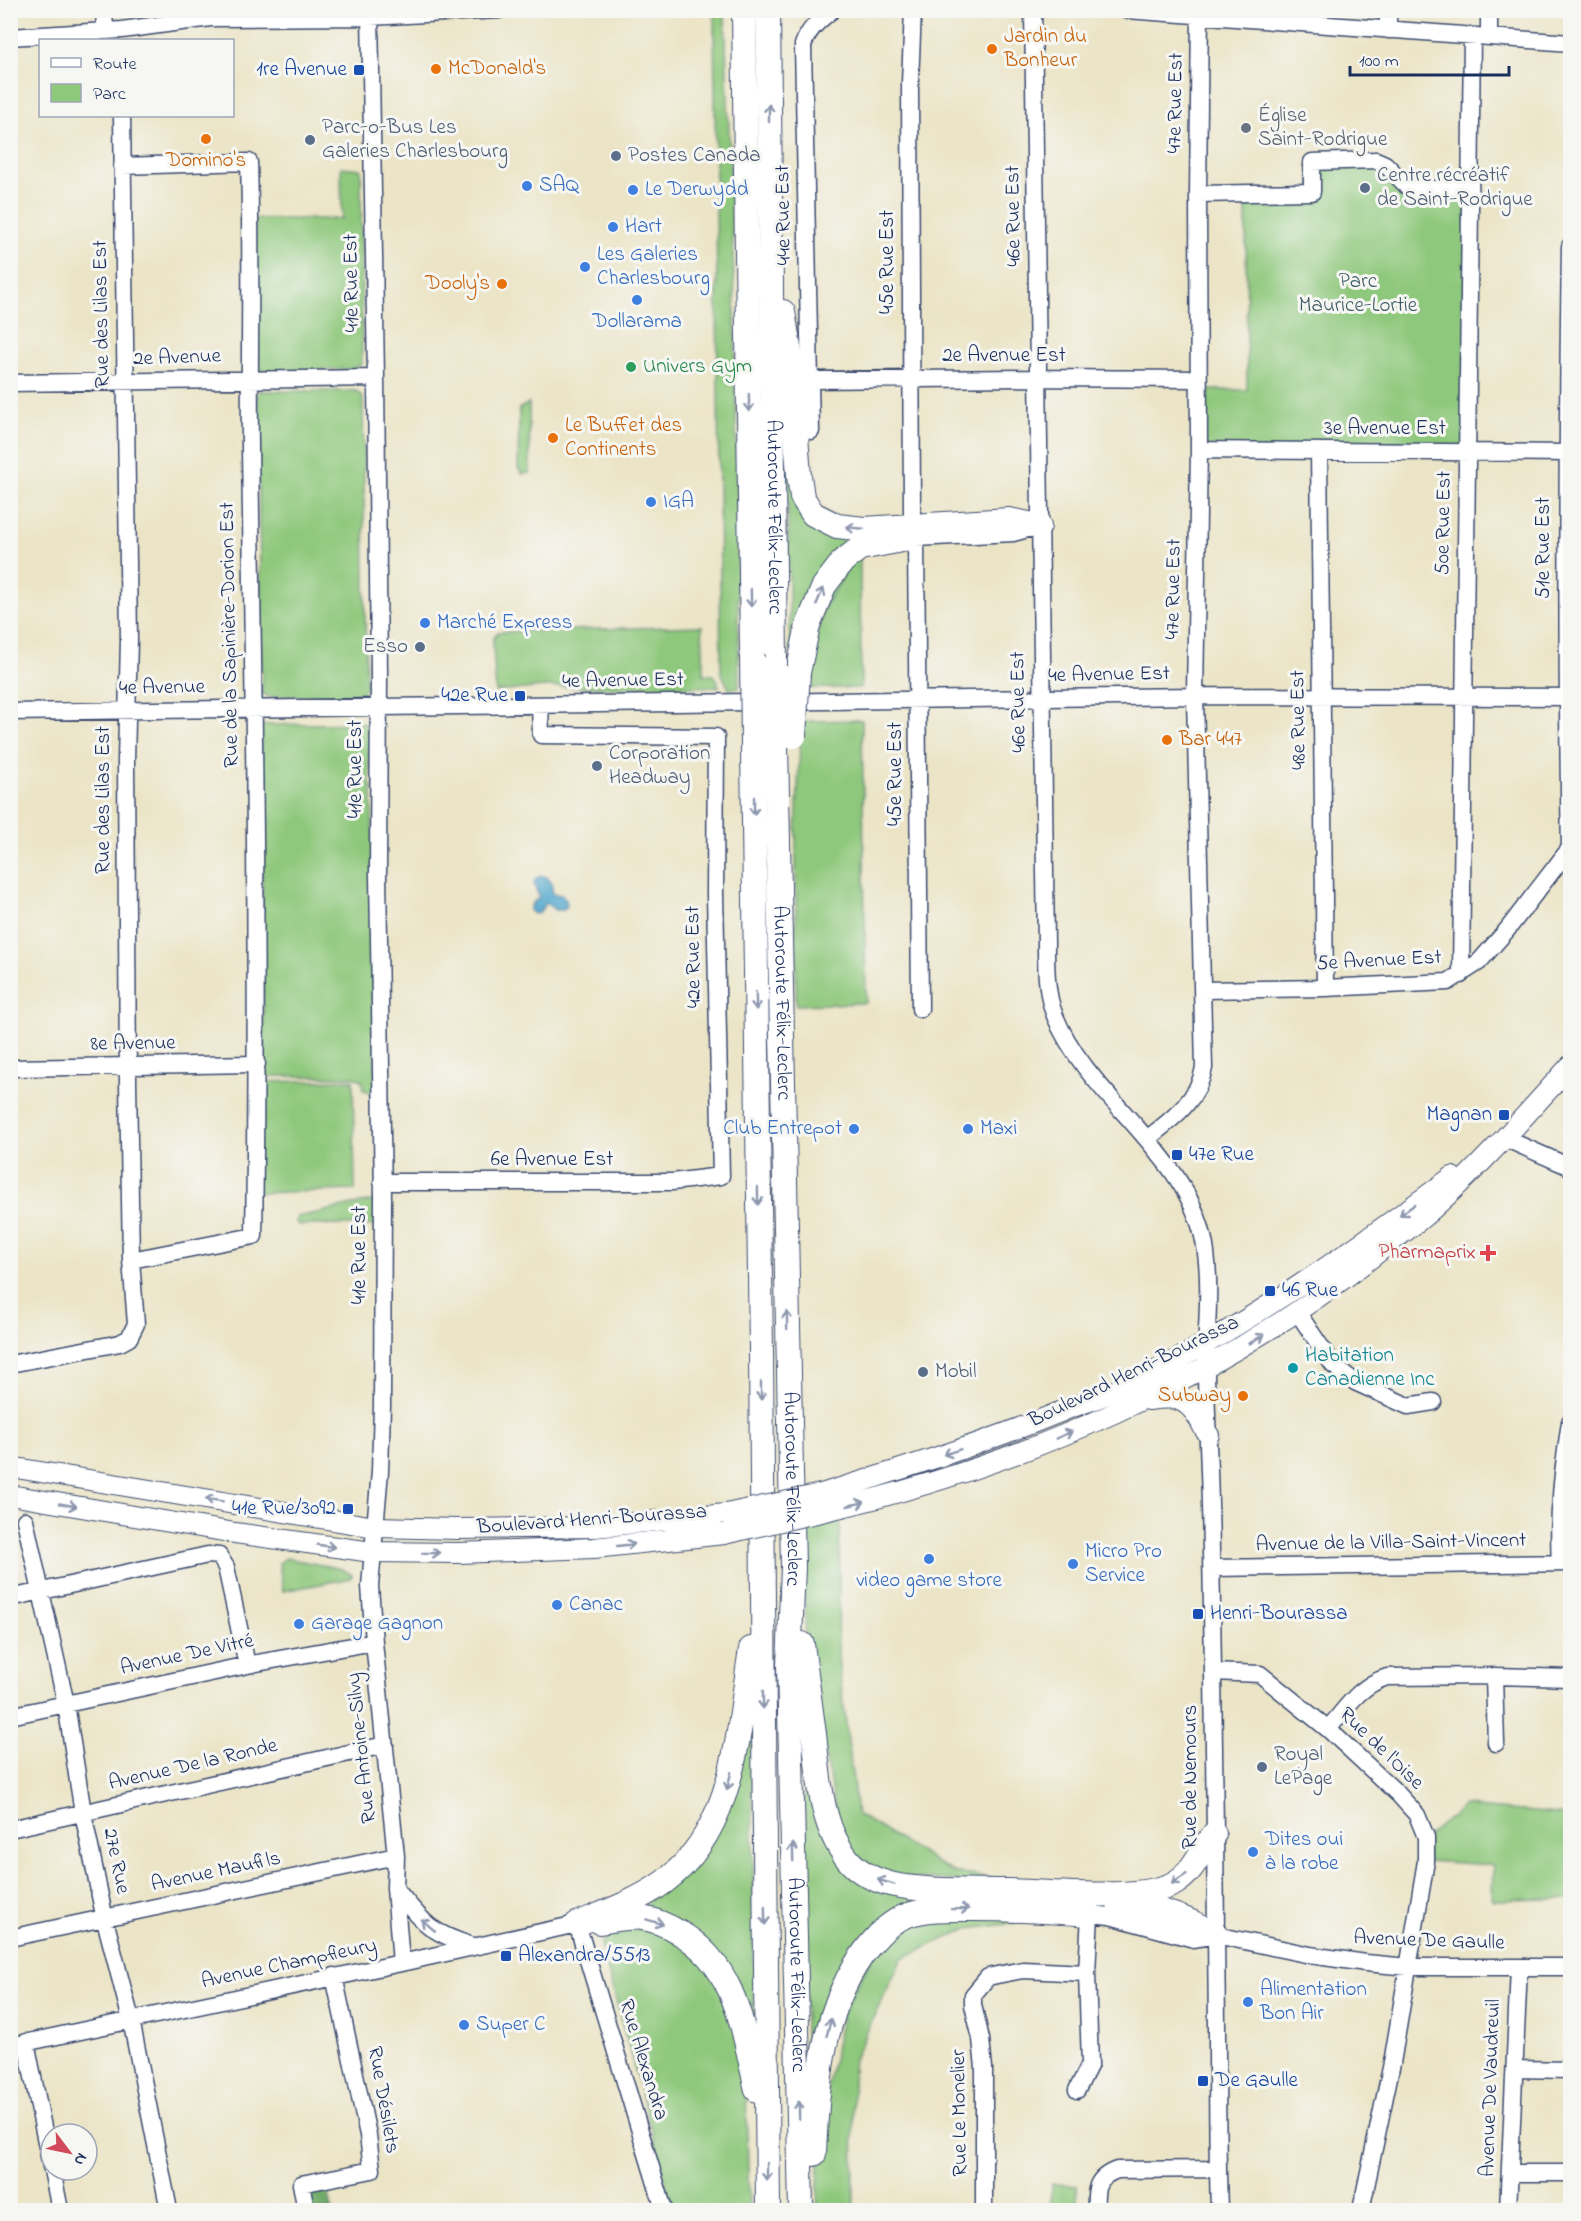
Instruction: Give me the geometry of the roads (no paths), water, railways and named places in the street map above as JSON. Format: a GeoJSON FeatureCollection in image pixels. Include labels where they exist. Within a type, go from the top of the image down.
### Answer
{"type":"FeatureCollection","features":[{"type":"Feature","properties":{"kind":"highway"},"geometry":{"type":"LineString","coordinates":[[731,10],[749,53]]}},
{"type":"Feature","properties":{"kind":"highway","name":"Autoroute Félix-Leclerc"},"geometry":{"type":"LineString","coordinates":[[744,10],[771,256],[775,743],[761,1362],[768,2211]]}},
{"type":"Feature","properties":{"kind":"highway","name":"Autoroute Félix-Leclerc"},"geometry":{"type":"LineString","coordinates":[[768,10],[749,53],[748,367],[752,654],[775,743],[793,1567],[789,1665],[801,2211]]}},
{"type":"Feature","properties":{"kind":"highway"},"geometry":{"type":"LineString","coordinates":[[771,256],[790,354],[802,497],[813,514],[837,526],[864,529],[1009,520],[1038,526]]}},
{"type":"Feature","properties":{"kind":"highway"},"geometry":{"type":"LineString","coordinates":[[775,743],[798,673],[808,625],[824,586],[843,561],[860,548],[916,538]]}},
{"type":"Feature","properties":{"kind":"highway"},"geometry":{"type":"LineString","coordinates":[[793,1567],[823,1804],[836,1842],[851,1862],[865,1875],[900,1886],[1089,1904],[1142,1906],[1197,1922],[1216,1935]]}},
{"type":"Feature","properties":{"kind":"highway"},"geometry":{"type":"LineString","coordinates":[[577,1924],[633,1900],[662,1884],[680,1869],[698,1847],[713,1822],[725,1796],[733,1764],[762,1578]]}},
{"type":"Feature","properties":{"kind":"highway"},"geometry":{"type":"LineString","coordinates":[[812,2211],[817,2092],[828,2030],[842,1989],[860,1957],[884,1930],[894,1921],[907,1915],[929,1910],[1042,1910],[1089,1904],[1162,1889],[1175,1883],[1190,1871],[1205,1844],[1214,1834]]}},
{"type":"Feature","properties":{"kind":"highway"},"geometry":{"type":"LineString","coordinates":[[577,1924],[641,1917],[668,1926],[693,1940],[713,1959],[729,1985],[739,2014],[767,2133]]}},
{"type":"Feature","properties":{"kind":"main road","name":"Boulevard Henri-Bourassa"},"geometry":{"type":"LineString","coordinates":[[10,1467],[375,1527],[458,1529],[595,1527],[891,1496],[1038,1446],[1140,1401],[1206,1367],[1298,1313],[1354,1273],[1438,1204],[1504,1138],[1570,1066]]}},
{"type":"Feature","properties":{"kind":"main road","name":"Boulevard Henri-Bourassa"},"geometry":{"type":"LineString","coordinates":[[10,1495],[235,1533],[372,1552],[459,1553],[594,1548],[724,1534],[821,1503],[1023,1428],[1126,1386],[1207,1344],[1317,1275],[1504,1138]]}},
{"type":"Feature","properties":{"kind":"main road"},"geometry":{"type":"LineString","coordinates":[[1140,1401],[1173,1398],[1183,1401],[1193,1410],[1209,1435]]}},
{"type":"Feature","properties":{"kind":"street"},"geometry":{"type":"LineString","coordinates":[[104,10],[116,34]]}},
{"type":"Feature","properties":{"kind":"street"},"geometry":{"type":"LineString","coordinates":[[10,37],[116,34],[204,16],[268,10]]}},
{"type":"Feature","properties":{"kind":"street"},"geometry":{"type":"LineString","coordinates":[[204,16],[498,10]]}},
{"type":"Feature","properties":{"kind":"street","name":"44e Rue Est"},"geometry":{"type":"LineString","coordinates":[[811,431],[803,45],[815,23],[832,10]]}},
{"type":"Feature","properties":{"kind":"street","name":"45e Rue Est"},"geometry":{"type":"LineString","coordinates":[[912,514],[910,83],[913,10]]}},
{"type":"Feature","properties":{"kind":"street","name":"46e Rue Est"},"geometry":{"type":"LineString","coordinates":[[1033,10],[1039,378],[1038,526],[1049,997],[1055,1016],[1067,1040],[1084,1065],[1147,1139],[1185,1192],[1202,1232],[1207,1264],[1207,1344]]}},
{"type":"Feature","properties":{"kind":"street"},"geometry":{"type":"LineString","coordinates":[[1127,10],[1294,17],[1388,30],[1570,43]]}},
{"type":"Feature","properties":{"kind":"street"},"geometry":{"type":"LineString","coordinates":[[1388,10],[1388,30]]}},
{"type":"Feature","properties":{"kind":"street"},"geometry":{"type":"LineString","coordinates":[[1489,10],[1489,37]]}},
{"type":"Feature","properties":{"kind":"street","name":"47e Rue Est"},"geometry":{"type":"LineString","coordinates":[[1147,1139],[1185,1107],[1200,1086],[1204,1068],[1195,696],[1199,450],[1200,13]]}},
{"type":"Feature","properties":{"kind":"street","name":"41e Rue Est"},"geometry":{"type":"LineString","coordinates":[[370,14],[376,378],[382,1182],[382,1406],[375,1527]]}},
{"type":"Feature","properties":{"kind":"street","name":"50e Rue Est"},"geometry":{"type":"LineString","coordinates":[[1461,975],[1472,36]]}},
{"type":"Feature","properties":{"kind":"street","name":"Rue des Lilas Est"},"geometry":{"type":"LineString","coordinates":[[10,1364],[120,1343],[129,1338],[136,1324],[131,1260],[128,1066],[127,710],[129,639],[122,117]]}},
{"type":"Feature","properties":{"kind":"street"},"geometry":{"type":"LineString","coordinates":[[1198,194],[1312,192],[1312,162],[1376,160],[1385,164],[1410,189],[1470,189]]}},
{"type":"Feature","properties":{"kind":"street","name":"Rue de la Sapinière-Dorion Est"},"geometry":{"type":"LineString","coordinates":[[122,166],[249,162],[251,216],[249,378],[257,1064],[254,1236],[131,1260]]}},
{"type":"Feature","properties":{"kind":"street","name":"51e Rue Est"},"geometry":{"type":"LineString","coordinates":[[1570,246],[1568,697],[1570,849]]}},
{"type":"Feature","properties":{"kind":"street","name":"2e Avenue"},"geometry":{"type":"LineString","coordinates":[[10,383],[376,378]]}},
{"type":"Feature","properties":{"kind":"street","name":"2e Avenue Est"},"geometry":{"type":"LineString","coordinates":[[810,380],[1198,379]]}},
{"type":"Feature","properties":{"kind":"street","name":"3e Avenue Est"},"geometry":{"type":"LineString","coordinates":[[1199,450],[1569,453]]}},
{"type":"Feature","properties":{"kind":"street","name":"48e Rue Est"},"geometry":{"type":"LineString","coordinates":[[1319,452],[1325,988]]}},
{"type":"Feature","properties":{"kind":"street"},"geometry":{"type":"LineString","coordinates":[[916,538],[1013,533],[1038,526]]}},
{"type":"Feature","properties":{"kind":"street","name":"45e Rue Est"},"geometry":{"type":"LineString","coordinates":[[916,538],[920,1009]]}},
{"type":"Feature","properties":{"kind":"street","name":"4e Avenue Est"},"geometry":{"type":"LineString","coordinates":[[315,709],[1195,696],[1568,697]]}},
{"type":"Feature","properties":{"kind":"street","name":"4e Avenue Est"},"geometry":{"type":"LineString","coordinates":[[540,705],[541,735],[716,737]]}},
{"type":"Feature","properties":{"kind":"street","name":"4e Avenue"},"geometry":{"type":"LineString","coordinates":[[10,712],[315,709]]}},
{"type":"Feature","properties":{"kind":"street","name":"42e Rue Est"},"geometry":{"type":"LineString","coordinates":[[716,737],[715,894],[721,1176]]}},
{"type":"Feature","properties":{"kind":"street","name":"5e Avenue Est"},"geometry":{"type":"LineString","coordinates":[[1202,990],[1325,988],[1448,982],[1479,963],[1508,930],[1570,849]]}},
{"type":"Feature","properties":{"kind":"street","name":"8e Avenue"},"geometry":{"type":"LineString","coordinates":[[10,1068],[257,1064]]}},
{"type":"Feature","properties":{"kind":"street"},"geometry":{"type":"LineString","coordinates":[[1504,1138],[1570,1167]]}},
{"type":"Feature","properties":{"kind":"street","name":"6e Avenue Est"},"geometry":{"type":"LineString","coordinates":[[382,1182],[664,1182],[721,1176]]}},
{"type":"Feature","properties":{"kind":"street"},"geometry":{"type":"LineString","coordinates":[[1298,1313],[1333,1365],[1355,1382],[1408,1406],[1433,1402]]}},
{"type":"Feature","properties":{"kind":"street","name":"Rue de Nemours"},"geometry":{"type":"LineString","coordinates":[[1207,1344],[1212,1568],[1219,2211]]}},
{"type":"Feature","properties":{"kind":"street"},"geometry":{"type":"LineString","coordinates":[[1565,1563],[1558,1528],[1570,1422]]}},
{"type":"Feature","properties":{"kind":"street","name":"27e Rue"},"geometry":{"type":"LineString","coordinates":[[25,1520],[66,1704],[83,1814],[105,1920],[131,2020],[169,2211]]}},
{"type":"Feature","properties":{"kind":"street","name":"Rue Antoine-Silvy"},"geometry":{"type":"LineString","coordinates":[[375,1527],[370,1586],[396,1856],[395,1888],[401,1963]]}},
{"type":"Feature","properties":{"kind":"street"},"geometry":{"type":"LineString","coordinates":[[10,1598],[207,1555],[219,1556],[226,1567],[247,1665]]}},
{"type":"Feature","properties":{"kind":"street","name":"Avenue de la Villa-Saint-Vincent"},"geometry":{"type":"LineString","coordinates":[[1212,1568],[1565,1563]]}},
{"type":"Feature","properties":{"kind":"street","name":"Avenue De Vitré"},"geometry":{"type":"LineString","coordinates":[[10,1716],[247,1665],[374,1642]]}},
{"type":"Feature","properties":{"kind":"street","name":"Rue de l'Oise"},"geometry":{"type":"LineString","coordinates":[[1213,1672],[1260,1674],[1328,1729],[1398,1794],[1417,1815],[1426,1837],[1426,1861],[1392,2063],[1361,2211]]}},
{"type":"Feature","properties":{"kind":"street"},"geometry":{"type":"LineString","coordinates":[[1494,1676],[1496,1743]]}},
{"type":"Feature","properties":{"kind":"street"},"geometry":{"type":"LineString","coordinates":[[1328,1729],[1362,1688],[1373,1681],[1387,1677],[1570,1678]]}},
{"type":"Feature","properties":{"kind":"street","name":"Avenue De la Ronde"},"geometry":{"type":"LineString","coordinates":[[10,1829],[385,1745]]}},
{"type":"Feature","properties":{"kind":"street","name":"Avenue Maufils"},"geometry":{"type":"LineString","coordinates":[[10,1938],[105,1920],[396,1856]]}},
{"type":"Feature","properties":{"kind":"street"},"geometry":{"type":"LineString","coordinates":[[395,1888],[422,1921],[434,1931],[473,1946]]}},
{"type":"Feature","properties":{"kind":"street"},"geometry":{"type":"LineString","coordinates":[[1077,2090],[1090,2064],[1087,1973],[1089,1904]]}},
{"type":"Feature","properties":{"kind":"street","name":"Avenue Champfleury"},"geometry":{"type":"LineString","coordinates":[[18,2044],[577,1924]]}},
{"type":"Feature","properties":{"kind":"street","name":"Rue Alexandra"},"geometry":{"type":"LineString","coordinates":[[577,1924],[664,2211]]}},
{"type":"Feature","properties":{"kind":"street","name":"Avenue De Gaulle"},"geometry":{"type":"LineString","coordinates":[[1216,1935],[1324,1957],[1408,1967],[1570,1967]]}},
{"type":"Feature","properties":{"kind":"street","name":"Avenue De Vaudreuil"},"geometry":{"type":"LineString","coordinates":[[1508,2211],[1519,1967]]}},
{"type":"Feature","properties":{"kind":"street","name":"Rue Le Monelier"},"geometry":{"type":"LineString","coordinates":[[984,2211],[984,2068],[981,2039],[972,2005],[973,1995],[988,1977],[1023,1970],[1087,1973]]}},
{"type":"Feature","properties":{"kind":"street","name":"Rue Désilets"},"geometry":{"type":"LineString","coordinates":[[306,2211],[301,2184],[372,2170],[362,2102],[334,1976]]}},
{"type":"Feature","properties":{"kind":"street"},"geometry":{"type":"LineString","coordinates":[[18,2044],[39,2123]]}},
{"type":"Feature","properties":{"kind":"street"},"geometry":{"type":"LineString","coordinates":[[1515,2069],[1570,2070]]}},
{"type":"Feature","properties":{"kind":"street"},"geometry":{"type":"LineString","coordinates":[[1096,2211],[1095,2189],[1107,2173],[1117,2170],[1218,2169]]}},
{"type":"Feature","properties":{"kind":"street"},"geometry":{"type":"LineString","coordinates":[[1511,2173],[1570,2173]]}},
{"type":"Feature","properties":{"kind":"street"},"geometry":{"type":"LineString","coordinates":[[54,2182],[60,2211]]}},
{"type":"Feature","properties":{"kind":"water"},"geometry":{"type":"Polygon","coordinates":[[[545,876],[551,882],[553,894],[562,895],[566,899],[567,906],[563,910],[555,910],[546,903],[539,913],[534,914],[530,911],[530,906],[539,897],[534,884],[535,879],[545,876]]]}},
{"type":"Feature","properties":{"kind":"place","name":"Jardin du Bonheur"},"geometry":{"type":"Point","coordinates":[992,49]}},
{"type":"Feature","properties":{"kind":"place","name":"McDonald's"},"geometry":{"type":"Point","coordinates":[436,69]}},
{"type":"Feature","properties":{"kind":"place","name":"1re Avenue"},"geometry":{"type":"Point","coordinates":[359,70]}},
{"type":"Feature","properties":{"kind":"place","name":"Église Saint-Rodrigue"},"geometry":{"type":"Point","coordinates":[1246,128]}},
{"type":"Feature","properties":{"kind":"place","name":"Domino's"},"geometry":{"type":"Point","coordinates":[206,139]}},
{"type":"Feature","properties":{"kind":"place","name":"Parc-o-Bus Les Galeries Charlesbourg"},"geometry":{"type":"Point","coordinates":[310,140]}},
{"type":"Feature","properties":{"kind":"place","name":"Postes Canada"},"geometry":{"type":"Point","coordinates":[616,156]}},
{"type":"Feature","properties":{"kind":"place","name":"SAQ"},"geometry":{"type":"Point","coordinates":[527,186]}},
{"type":"Feature","properties":{"kind":"place","name":"Centre récréatif de Saint-Rodrigue"},"geometry":{"type":"Point","coordinates":[1365,188]}},
{"type":"Feature","properties":{"kind":"place","name":"Le Derwydd"},"geometry":{"type":"Point","coordinates":[633,190]}},
{"type":"Feature","properties":{"kind":"place","name":"Hart"},"geometry":{"type":"Point","coordinates":[613,227]}},
{"type":"Feature","properties":{"kind":"place","name":"Les Galeries Charlesbourg"},"geometry":{"type":"Point","coordinates":[585,267]}},
{"type":"Feature","properties":{"kind":"place","name":"Dooly's"},"geometry":{"type":"Point","coordinates":[502,284]}},
{"type":"Feature","properties":{"kind":"place","name":"Dollarama"},"geometry":{"type":"Point","coordinates":[637,300]}},
{"type":"Feature","properties":{"kind":"place","name":"Univers Gym"},"geometry":{"type":"Point","coordinates":[631,367]}},
{"type":"Feature","properties":{"kind":"place","name":"Le Buffet des Continents"},"geometry":{"type":"Point","coordinates":[553,438]}},
{"type":"Feature","properties":{"kind":"place","name":"IGA"},"geometry":{"type":"Point","coordinates":[651,502]}},
{"type":"Feature","properties":{"kind":"place","name":"Marché Express"},"geometry":{"type":"Point","coordinates":[425,623]}},
{"type":"Feature","properties":{"kind":"place","name":"Esso"},"geometry":{"type":"Point","coordinates":[420,647]}},
{"type":"Feature","properties":{"kind":"place","name":"42e Rue"},"geometry":{"type":"Point","coordinates":[520,696]}},
{"type":"Feature","properties":{"kind":"place","name":"Bar 447"},"geometry":{"type":"Point","coordinates":[1167,740]}},
{"type":"Feature","properties":{"kind":"place","name":"Corporation Headway"},"geometry":{"type":"Point","coordinates":[597,766]}},
{"type":"Feature","properties":{"kind":"place","name":"Magnan"},"geometry":{"type":"Point","coordinates":[1504,1115]}},
{"type":"Feature","properties":{"kind":"place","name":"Club Entrepot"},"geometry":{"type":"Point","coordinates":[854,1129]}},
{"type":"Feature","properties":{"kind":"place","name":"Maxi"},"geometry":{"type":"Point","coordinates":[968,1129]}},
{"type":"Feature","properties":{"kind":"place","name":"47e Rue"},"geometry":{"type":"Point","coordinates":[1177,1155]}},
{"type":"Feature","properties":{"kind":"place","name":"Pharmaprix"},"geometry":{"type":"Point","coordinates":[1488,1253]}},
{"type":"Feature","properties":{"kind":"place","name":"46 Rue"},"geometry":{"type":"Point","coordinates":[1270,1291]}},
{"type":"Feature","properties":{"kind":"place","name":"Habitation Canadienne Inc"},"geometry":{"type":"Point","coordinates":[1293,1368]}},
{"type":"Feature","properties":{"kind":"place","name":"Mobil"},"geometry":{"type":"Point","coordinates":[923,1372]}},
{"type":"Feature","properties":{"kind":"place","name":"Subway"},"geometry":{"type":"Point","coordinates":[1243,1396]}},
{"type":"Feature","properties":{"kind":"place","name":"41e Rue/3092"},"geometry":{"type":"Point","coordinates":[348,1509]}},
{"type":"Feature","properties":{"kind":"place","name":"video game store"},"geometry":{"type":"Point","coordinates":[929,1559]}},
{"type":"Feature","properties":{"kind":"place","name":"Micro Pro Service"},"geometry":{"type":"Point","coordinates":[1073,1564]}},
{"type":"Feature","properties":{"kind":"place","name":"Canac"},"geometry":{"type":"Point","coordinates":[557,1605]}},
{"type":"Feature","properties":{"kind":"place","name":"Henri-Bourassa"},"geometry":{"type":"Point","coordinates":[1198,1614]}},
{"type":"Feature","properties":{"kind":"place","name":"Garage Gagnon"},"geometry":{"type":"Point","coordinates":[299,1624]}},
{"type":"Feature","properties":{"kind":"place","name":"Royal LePage"},"geometry":{"type":"Point","coordinates":[1262,1767]}},
{"type":"Feature","properties":{"kind":"place","name":"Dites oui à la robe"},"geometry":{"type":"Point","coordinates":[1253,1852]}},
{"type":"Feature","properties":{"kind":"place","name":"Alexandra/5513"},"geometry":{"type":"Point","coordinates":[506,1956]}},
{"type":"Feature","properties":{"kind":"place","name":"Alimentation Bon Air"},"geometry":{"type":"Point","coordinates":[1248,2002]}},
{"type":"Feature","properties":{"kind":"place","name":"Super C"},"geometry":{"type":"Point","coordinates":[464,2025]}},
{"type":"Feature","properties":{"kind":"place","name":"De Gaulle"},"geometry":{"type":"Point","coordinates":[1203,2081]}},
{"type":"Feature","properties":{"kind":"park label","name":"Parc Maurice-Lortie"},"geometry":{"type":"Point","coordinates":[1358,294]}}]}
